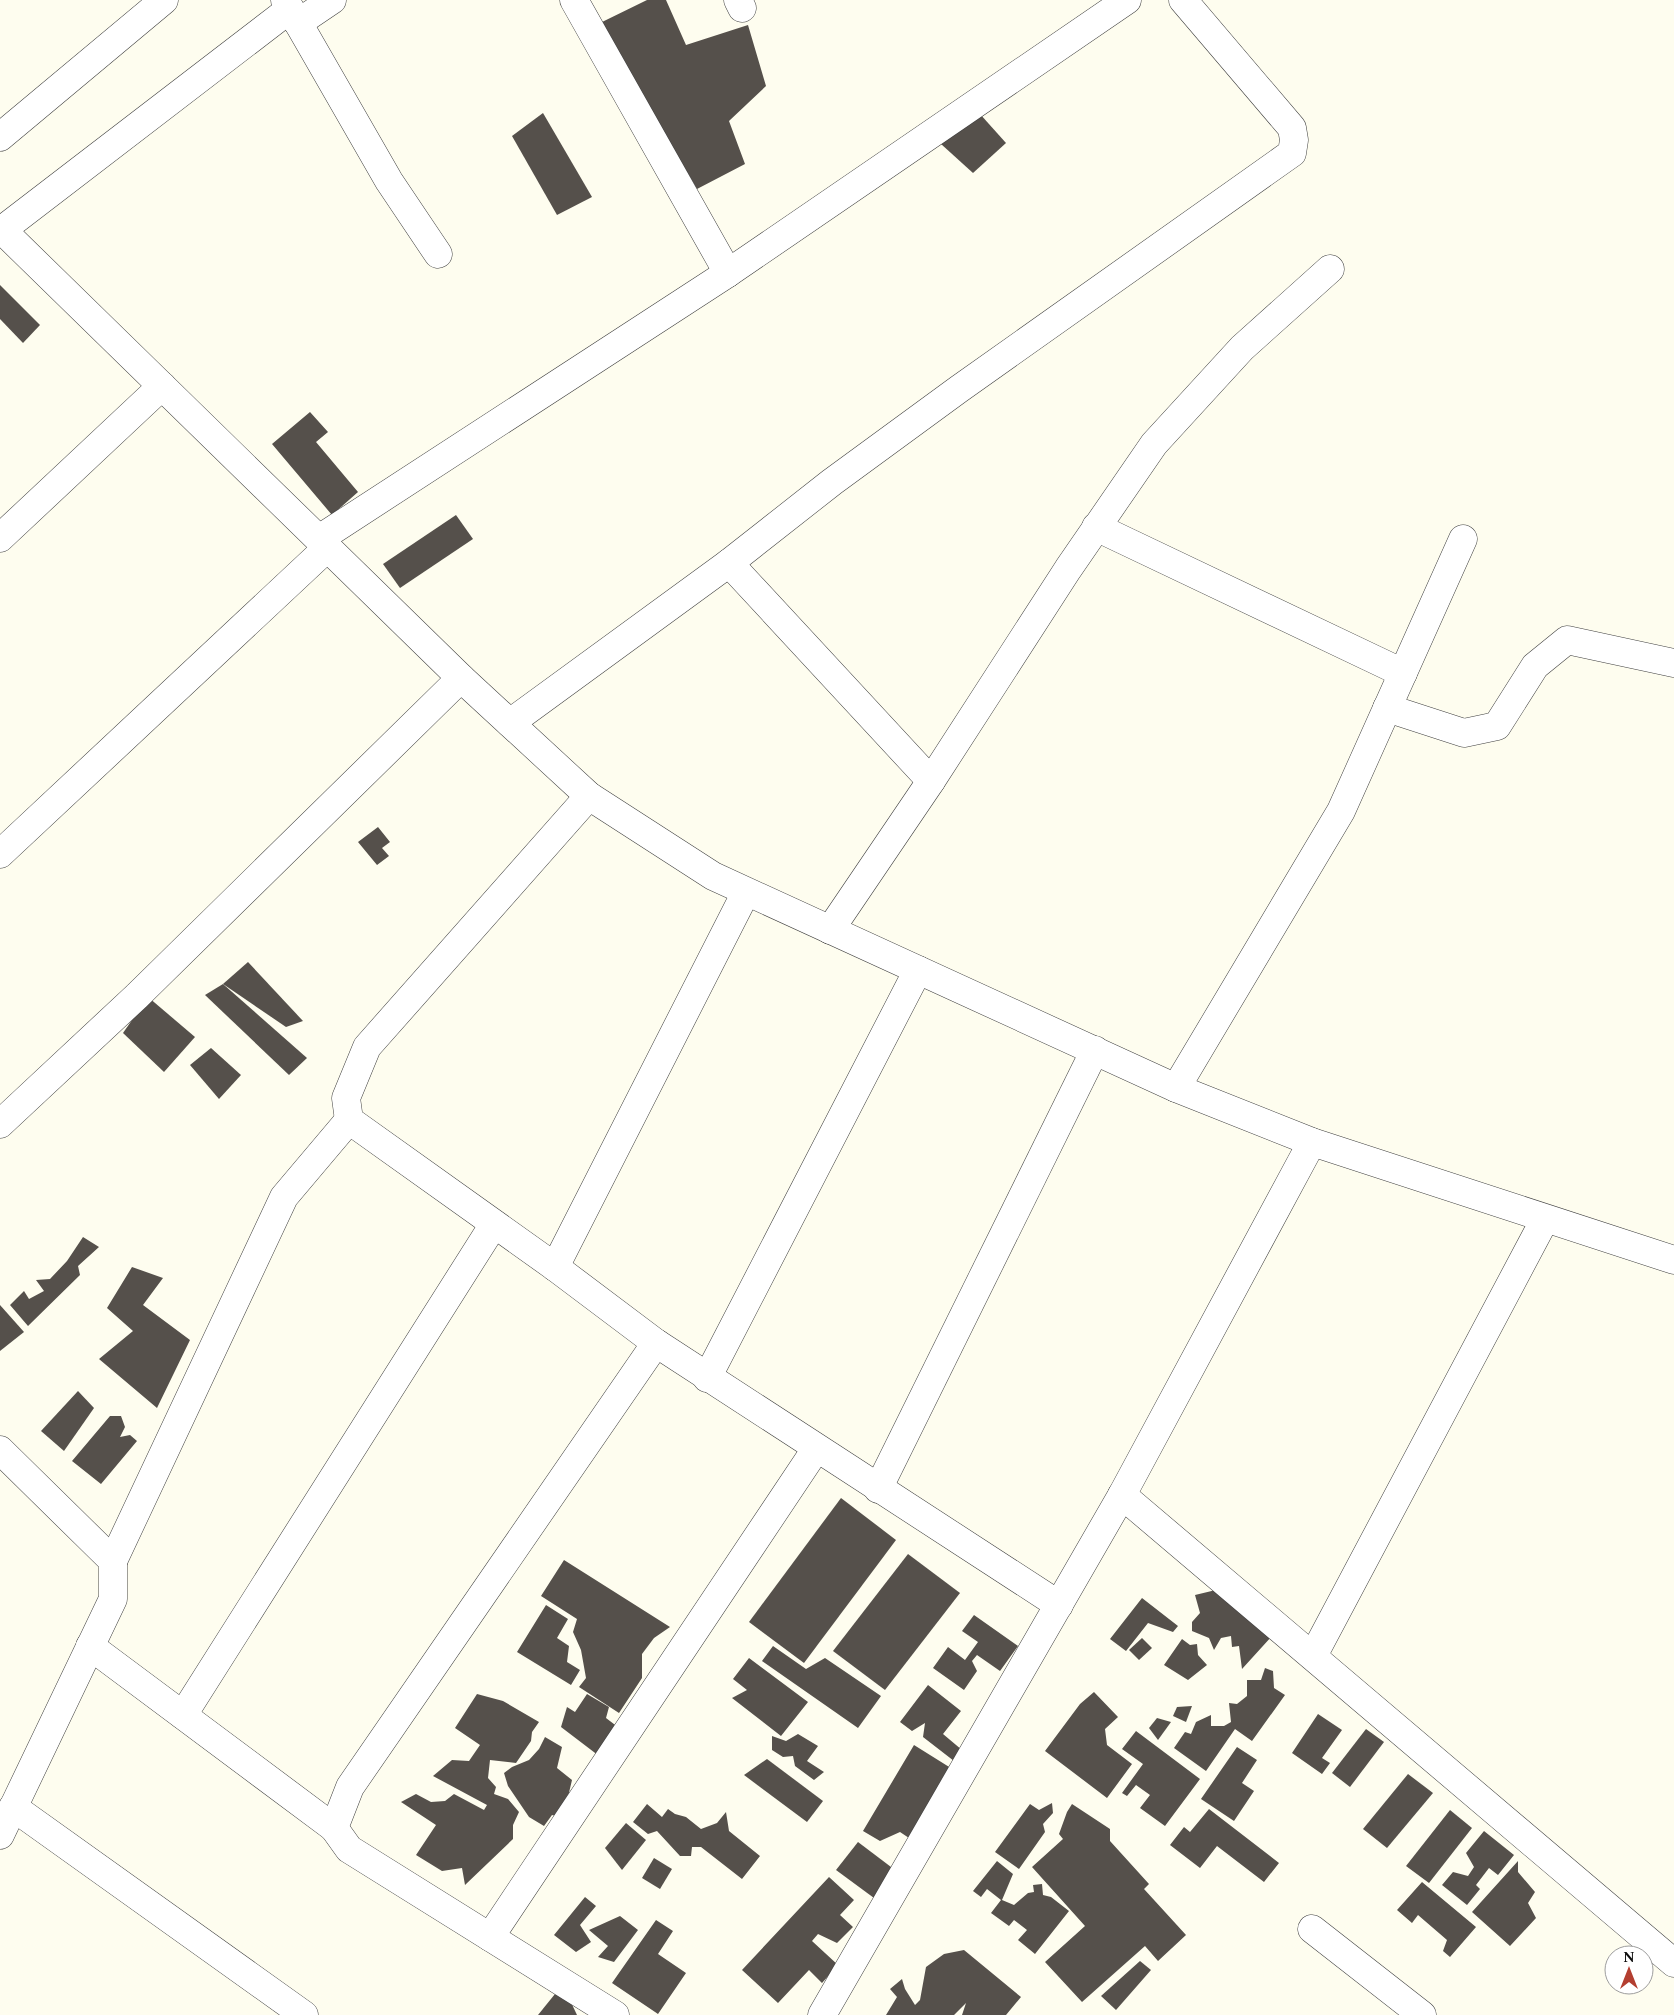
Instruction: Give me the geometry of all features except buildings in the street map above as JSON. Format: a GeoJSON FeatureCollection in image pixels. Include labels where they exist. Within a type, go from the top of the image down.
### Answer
{"type":"FeatureCollection","features":[{"type":"Feature","properties":{"kind":"street"},"geometry":{"type":"LineString","coordinates":[[0,136],[164,0]]}},
{"type":"Feature","properties":{"kind":"street"},"geometry":{"type":"LineString","coordinates":[[332,0],[291,11],[1,229],[461,678],[589,796],[713,876],[746,892],[1176,1088],[1312,1142],[1674,1260]]}},
{"type":"Feature","properties":{"kind":"street"},"geometry":{"type":"LineString","coordinates":[[574,0],[728,273]]}},
{"type":"Feature","properties":{"kind":"street"},"geometry":{"type":"LineString","coordinates":[[0,854],[324,543],[728,273],[1127,0]]}},
{"type":"Feature","properties":{"kind":"street"},"geometry":{"type":"LineString","coordinates":[[510,723],[729,563],[832,482],[959,388],[1292,153],[1294,140],[1292,128],[1183,0]]}},
{"type":"Feature","properties":{"kind":"street"},"geometry":{"type":"LineString","coordinates":[[291,11],[389,181],[438,254]]}},
{"type":"Feature","properties":{"kind":"street"},"geometry":{"type":"LineString","coordinates":[[830,930],[931,781],[1096,527],[1154,444],[1242,348],[1330,269]]}},
{"type":"Feature","properties":{"kind":"street"},"geometry":{"type":"LineString","coordinates":[[0,538],[162,386]]}},
{"type":"Feature","properties":{"kind":"street"},"geometry":{"type":"LineString","coordinates":[[1096,527],[1404,673]]}},
{"type":"Feature","properties":{"kind":"street"},"geometry":{"type":"LineString","coordinates":[[1176,1088],[1341,811],[1463,539]]}},
{"type":"Feature","properties":{"kind":"street"},"geometry":{"type":"LineString","coordinates":[[729,563],[931,781]]}},
{"type":"Feature","properties":{"kind":"street"},"geometry":{"type":"LineString","coordinates":[[1387,708],[1464,733],[1497,726],[1534,666],[1567,640],[1674,663]]}},
{"type":"Feature","properties":{"kind":"street"},"geometry":{"type":"LineString","coordinates":[[0,1124],[144,989],[461,678]]}},
{"type":"Feature","properties":{"kind":"street"},"geometry":{"type":"LineString","coordinates":[[589,796],[367,1047],[346,1098],[349,1120],[707,1378],[1059,1605]]}},
{"type":"Feature","properties":{"kind":"street"},"geometry":{"type":"LineString","coordinates":[[555,1267],[746,892]]}},
{"type":"Feature","properties":{"kind":"street"},"geometry":{"type":"LineString","coordinates":[[707,1378],[918,970]]}},
{"type":"Feature","properties":{"kind":"street"},"geometry":{"type":"LineString","coordinates":[[878,1489],[1095,1050]]}},
{"type":"Feature","properties":{"kind":"street"},"geometry":{"type":"LineString","coordinates":[[0,1835],[112,1599],[112,1561],[284,1197],[349,1120]]}},
{"type":"Feature","properties":{"kind":"street"},"geometry":{"type":"LineString","coordinates":[[822,2015],[1122,1495],[1312,1142]]}},
{"type":"Feature","properties":{"kind":"street"},"geometry":{"type":"LineString","coordinates":[[1313,1656],[1545,1219]]}},
{"type":"Feature","properties":{"kind":"street"},"geometry":{"type":"LineString","coordinates":[[182,1715],[494,1224]]}},
{"type":"Feature","properties":{"kind":"street"},"geometry":{"type":"LineString","coordinates":[[334,1828],[350,1787],[656,1343]]}},
{"type":"Feature","properties":{"kind":"street"},"geometry":{"type":"LineString","coordinates":[[490,1937],[816,1449]]}},
{"type":"Feature","properties":{"kind":"street"},"geometry":{"type":"LineString","coordinates":[[0,1450],[112,1561]]}},
{"type":"Feature","properties":{"kind":"street"},"geometry":{"type":"LineString","coordinates":[[1122,1495],[1674,1963]]}},
{"type":"Feature","properties":{"kind":"street"},"geometry":{"type":"LineString","coordinates":[[90,1646],[334,1828],[349,1849],[615,2015]]}},
{"type":"Feature","properties":{"kind":"street"},"geometry":{"type":"LineString","coordinates":[[13,1807],[304,2015]]}},
{"type":"Feature","properties":{"kind":"street"},"geometry":{"type":"LineString","coordinates":[[1312,1929],[1422,2015]]}}]}
